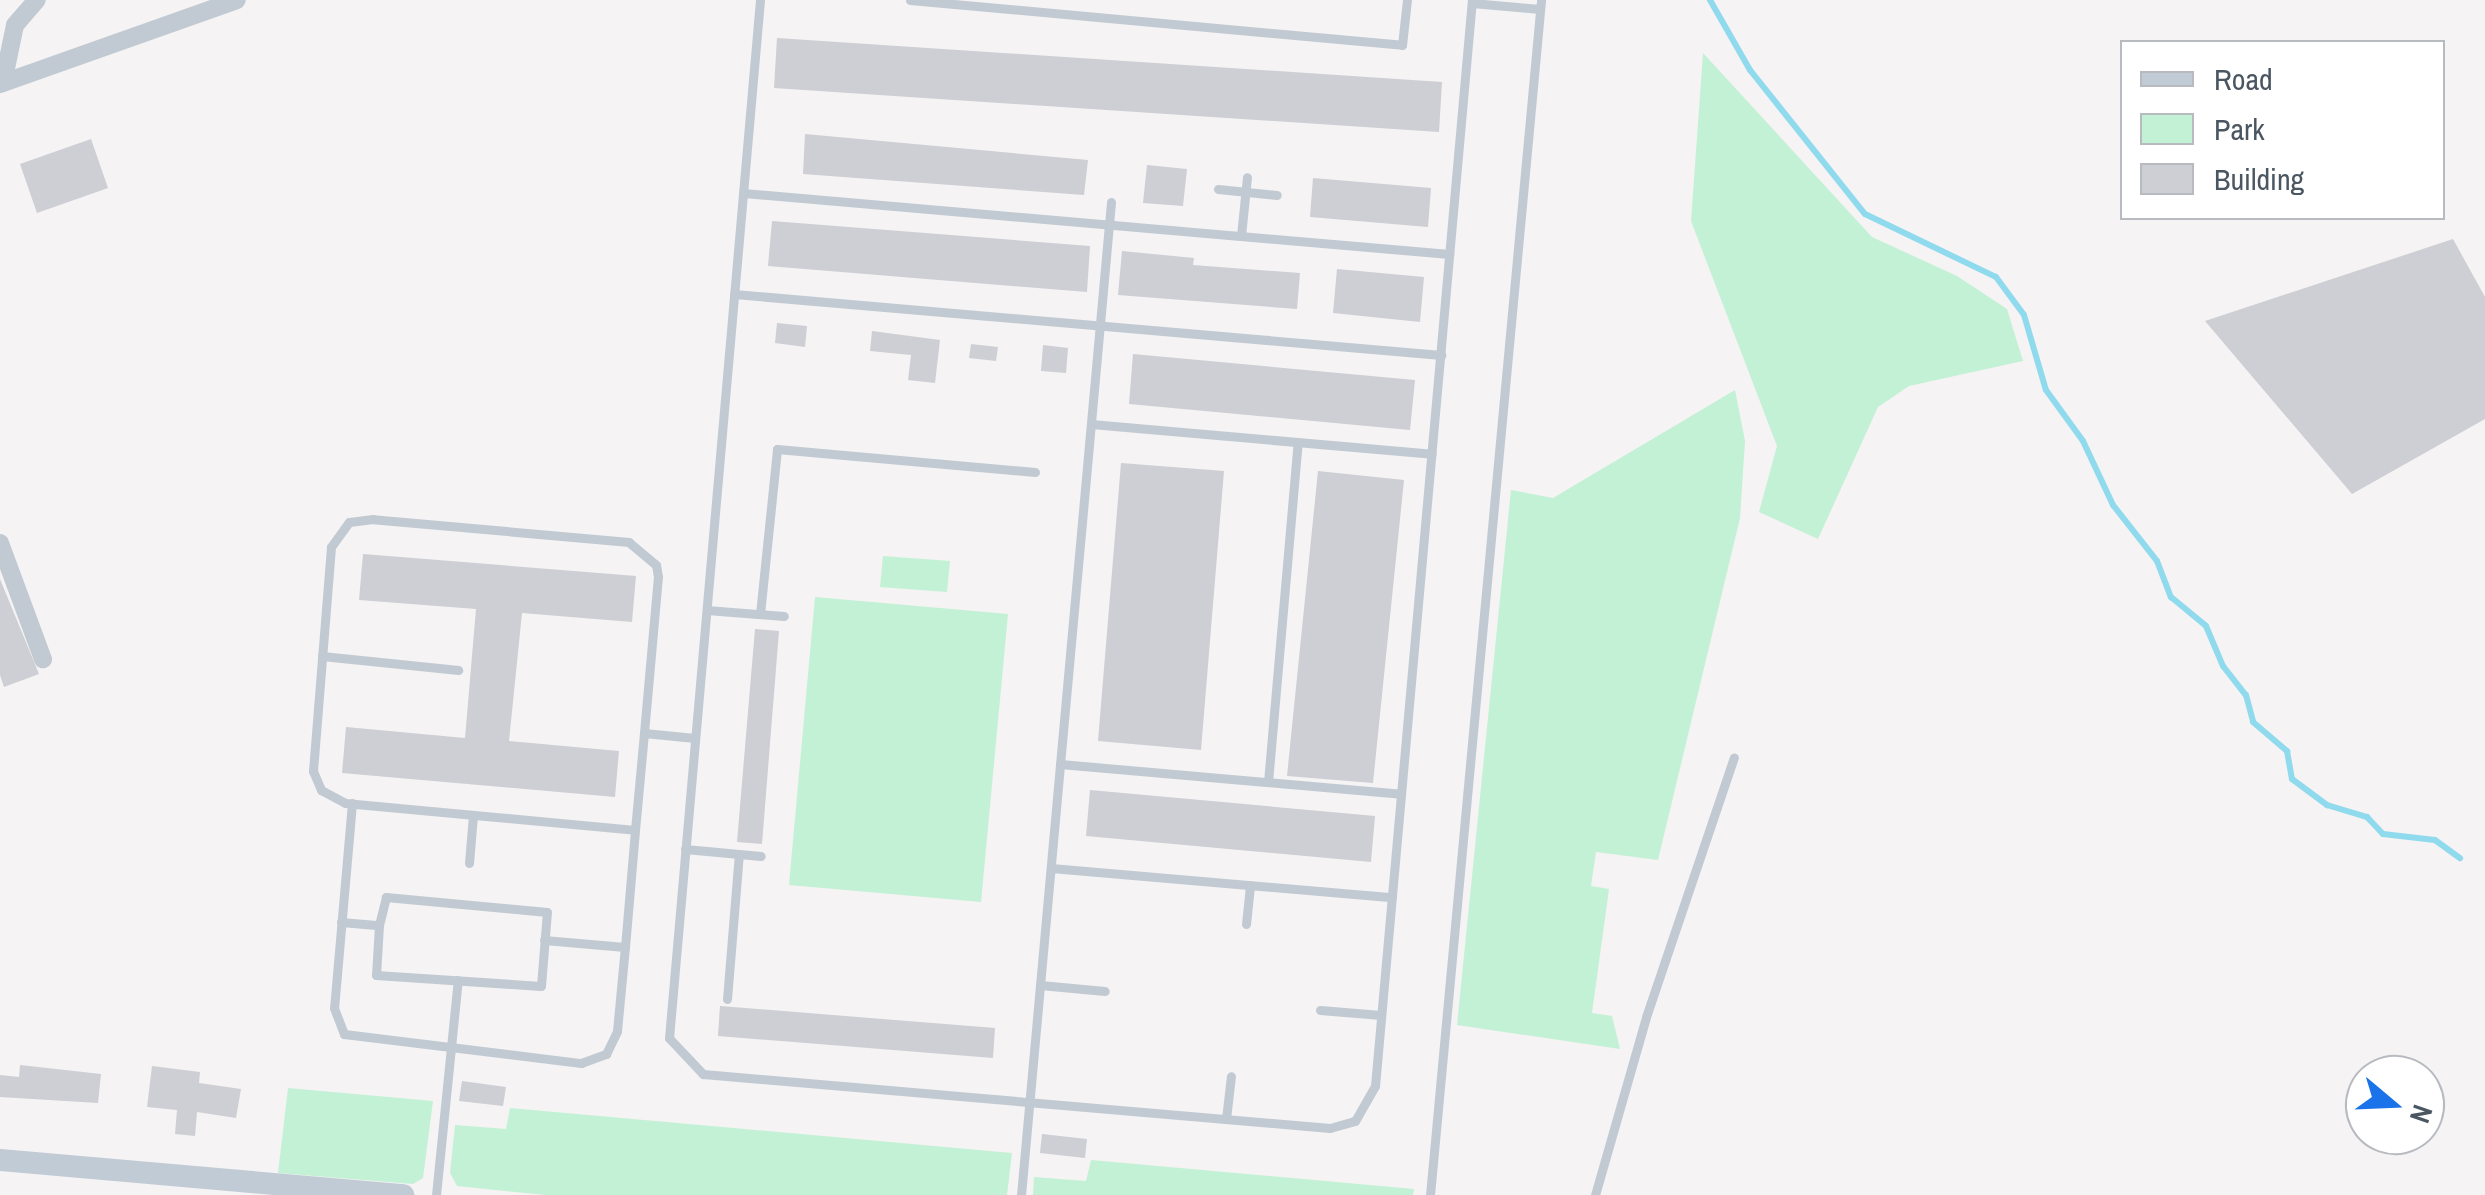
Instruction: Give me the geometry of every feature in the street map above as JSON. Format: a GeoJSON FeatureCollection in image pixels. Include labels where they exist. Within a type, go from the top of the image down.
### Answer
{"type":"FeatureCollection","features":[{"type":"Feature","properties":{"kind":"main road"},"geometry":{"type":"LineString","coordinates":[[0,1160],[191,1185],[403,1195]]}},
{"type":"Feature","properties":{"kind":"street"},"geometry":{"type":"LineString","coordinates":[[37,0],[7,22],[1,84],[237,0]]}},
{"type":"Feature","properties":{"kind":"street"},"geometry":{"type":"LineString","coordinates":[[0,544],[43,659]]}},
{"type":"Feature","properties":{"kind":"lane"},"geometry":{"type":"LineString","coordinates":[[760,0],[669,1038],[703,1074],[1330,1128],[1355,1121],[1373,1094],[1472,2],[1540,4],[1430,1195]]}},
{"type":"Feature","properties":{"kind":"lane"},"geometry":{"type":"LineString","coordinates":[[910,0],[1402,44],[1406,0]]}},
{"type":"Feature","properties":{"kind":"lane"},"geometry":{"type":"LineString","coordinates":[[1241,236],[1247,177]]}},
{"type":"Feature","properties":{"kind":"lane"},"geometry":{"type":"LineString","coordinates":[[1218,189],[1277,195]]}},
{"type":"Feature","properties":{"kind":"lane"},"geometry":{"type":"LineString","coordinates":[[743,193],[1449,254]]}},
{"type":"Feature","properties":{"kind":"lane"},"geometry":{"type":"LineString","coordinates":[[1021,1195],[1111,202]]}},
{"type":"Feature","properties":{"kind":"lane"},"geometry":{"type":"LineString","coordinates":[[734,294],[1440,355]]}},
{"type":"Feature","properties":{"kind":"lane"},"geometry":{"type":"LineString","coordinates":[[1091,424],[1432,454]]}},
{"type":"Feature","properties":{"kind":"lane"},"geometry":{"type":"LineString","coordinates":[[1268,782],[1298,442]]}},
{"type":"Feature","properties":{"kind":"lane"},"geometry":{"type":"LineString","coordinates":[[760,614],[777,448],[1035,472]]}},
{"type":"Feature","properties":{"kind":"lane"},"geometry":{"type":"LineString","coordinates":[[352,804],[334,1008],[340,1030],[361,1041],[581,1063],[601,1058],[616,1037],[625,946],[658,571],[650,555],[629,542],[356,519],[342,526],[331,547],[313,771],[322,790],[352,804],[635,830]]}},
{"type":"Feature","properties":{"kind":"lane"},"geometry":{"type":"LineString","coordinates":[[706,610],[784,616]]}},
{"type":"Feature","properties":{"kind":"lane"},"geometry":{"type":"LineString","coordinates":[[322,656],[458,670]]}},
{"type":"Feature","properties":{"kind":"lane"},"geometry":{"type":"LineString","coordinates":[[644,733],[695,738]]}},
{"type":"Feature","properties":{"kind":"lane"},"geometry":{"type":"LineString","coordinates":[[1595,1195],[1646,1017],[1734,757]]}},
{"type":"Feature","properties":{"kind":"lane"},"geometry":{"type":"LineString","coordinates":[[1060,764],[1401,794]]}},
{"type":"Feature","properties":{"kind":"lane"},"geometry":{"type":"LineString","coordinates":[[469,863],[473,815]]}},
{"type":"Feature","properties":{"kind":"lane"},"geometry":{"type":"LineString","coordinates":[[685,849],[761,856]]}},
{"type":"Feature","properties":{"kind":"lane"},"geometry":{"type":"LineString","coordinates":[[727,999],[739,854]]}},
{"type":"Feature","properties":{"kind":"lane"},"geometry":{"type":"LineString","coordinates":[[1050,868],[1392,896]]}},
{"type":"Feature","properties":{"kind":"lane"},"geometry":{"type":"LineString","coordinates":[[1246,924],[1250,884]]}},
{"type":"Feature","properties":{"kind":"lane"},"geometry":{"type":"LineString","coordinates":[[386,896],[547,912],[541,986],[376,975],[379,925],[386,896]]}},
{"type":"Feature","properties":{"kind":"lane"},"geometry":{"type":"LineString","coordinates":[[341,922],[379,925]]}},
{"type":"Feature","properties":{"kind":"lane"},"geometry":{"type":"LineString","coordinates":[[544,940],[625,946]]}},
{"type":"Feature","properties":{"kind":"lane"},"geometry":{"type":"LineString","coordinates":[[436,1195],[458,980]]}},
{"type":"Feature","properties":{"kind":"lane"},"geometry":{"type":"LineString","coordinates":[[1040,986],[1104,991]]}},
{"type":"Feature","properties":{"kind":"lane"},"geometry":{"type":"LineString","coordinates":[[1320,1010],[1381,1015]]}},
{"type":"Feature","properties":{"kind":"lane"},"geometry":{"type":"LineString","coordinates":[[1226,1119],[1231,1076]]}},
{"type":"Feature","properties":{"kind":"green space"},"geometry":{"type":"Polygon","coordinates":[[[1703,53],[1872,237],[1957,276],[2007,309],[2023,361],[1909,386],[1878,407],[1818,539],[1759,512],[1777,446],[1691,221],[1703,53]]]}},
{"type":"Feature","properties":{"kind":"green space"},"geometry":{"type":"Polygon","coordinates":[[[1735,390],[1745,441],[1740,518],[1658,860],[1596,852],[1591,886],[1609,889],[1592,1013],[1612,1016],[1620,1049],[1457,1025],[1511,490],[1553,498],[1735,390]]]}},
{"type":"Feature","properties":{"kind":"green space"},"geometry":{"type":"Polygon","coordinates":[[[883,556],[950,561],[947,592],[880,587],[883,556]]]}},
{"type":"Feature","properties":{"kind":"green space"},"geometry":{"type":"Polygon","coordinates":[[[815,597],[1008,614],[981,902],[789,885],[815,597]]]}},
{"type":"Feature","properties":{"kind":"green space"},"geometry":{"type":"Polygon","coordinates":[[[288,1088],[433,1101],[423,1178],[413,1184],[278,1173],[288,1088]]]}},
{"type":"Feature","properties":{"kind":"green space"},"geometry":{"type":"Polygon","coordinates":[[[510,1108],[1012,1153],[1007,1195],[545,1195],[457,1186],[450,1173],[455,1125],[506,1129],[510,1108]]]}},
{"type":"Feature","properties":{"kind":"green space"},"geometry":{"type":"Polygon","coordinates":[[[1091,1160],[1414,1189],[1413,1195],[1033,1195],[1034,1177],[1086,1181],[1091,1160]]]}},
{"type":"Feature","properties":{"kind":"building"},"geometry":{"type":"Polygon","coordinates":[[[777,38],[1442,82],[1439,132],[774,88],[777,38]]]}},
{"type":"Feature","properties":{"kind":"building"},"geometry":{"type":"Polygon","coordinates":[[[805,134],[1088,160],[1084,195],[803,174],[805,134]]]}},
{"type":"Feature","properties":{"kind":"building"},"geometry":{"type":"Polygon","coordinates":[[[91,139],[108,188],[37,213],[20,164],[91,139]]]}},
{"type":"Feature","properties":{"kind":"building"},"geometry":{"type":"Polygon","coordinates":[[[1147,165],[1187,169],[1183,206],[1143,203],[1147,165]]]}},
{"type":"Feature","properties":{"kind":"building"},"geometry":{"type":"Polygon","coordinates":[[[1313,178],[1431,188],[1428,227],[1310,217],[1313,178]]]}},
{"type":"Feature","properties":{"kind":"building"},"geometry":{"type":"Polygon","coordinates":[[[772,221],[1090,246],[1087,292],[768,266],[772,221]]]}},
{"type":"Feature","properties":{"kind":"building"},"geometry":{"type":"Polygon","coordinates":[[[2453,239],[2485,297],[2485,419],[2352,494],[2205,321],[2453,239]]]}},
{"type":"Feature","properties":{"kind":"building"},"geometry":{"type":"Polygon","coordinates":[[[1122,251],[1194,258],[1193,265],[1300,273],[1297,309],[1118,295],[1122,251]]]}},
{"type":"Feature","properties":{"kind":"building"},"geometry":{"type":"Polygon","coordinates":[[[1337,269],[1424,277],[1420,322],[1333,313],[1337,269]]]}},
{"type":"Feature","properties":{"kind":"building"},"geometry":{"type":"Polygon","coordinates":[[[777,323],[807,326],[805,347],[775,343],[777,323]]]}},
{"type":"Feature","properties":{"kind":"building"},"geometry":{"type":"Polygon","coordinates":[[[872,331],[940,340],[935,383],[908,380],[911,355],[870,351],[872,331]]]}},
{"type":"Feature","properties":{"kind":"building"},"geometry":{"type":"Polygon","coordinates":[[[971,344],[998,347],[996,361],[969,358],[971,344]]]}},
{"type":"Feature","properties":{"kind":"building"},"geometry":{"type":"Polygon","coordinates":[[[1043,345],[1068,348],[1066,373],[1041,371],[1043,345]]]}},
{"type":"Feature","properties":{"kind":"building"},"geometry":{"type":"Polygon","coordinates":[[[1133,354],[1415,380],[1410,430],[1129,404],[1133,354]]]}},
{"type":"Feature","properties":{"kind":"building"},"geometry":{"type":"Polygon","coordinates":[[[1121,463],[1224,471],[1201,750],[1098,741],[1121,463]]]}},
{"type":"Feature","properties":{"kind":"building"},"geometry":{"type":"Polygon","coordinates":[[[1318,471],[1404,480],[1373,783],[1287,776],[1318,471]]]}},
{"type":"Feature","properties":{"kind":"building"},"geometry":{"type":"Polygon","coordinates":[[[363,554],[636,576],[632,622],[522,613],[509,741],[619,751],[615,797],[342,773],[346,727],[465,738],[476,609],[359,600],[363,554]]]}},
{"type":"Feature","properties":{"kind":"building"},"geometry":{"type":"Polygon","coordinates":[[[0,579],[39,674],[4,687],[0,675],[0,579]]]}},
{"type":"Feature","properties":{"kind":"building"},"geometry":{"type":"Polygon","coordinates":[[[755,629],[779,631],[762,844],[737,842],[755,629]]]}},
{"type":"Feature","properties":{"kind":"building"},"geometry":{"type":"Polygon","coordinates":[[[1090,790],[1375,816],[1371,862],[1086,836],[1090,790]]]}},
{"type":"Feature","properties":{"kind":"building"},"geometry":{"type":"Polygon","coordinates":[[[720,1006],[995,1028],[993,1058],[718,1036],[720,1006]]]}},
{"type":"Feature","properties":{"kind":"building"},"geometry":{"type":"Polygon","coordinates":[[[20,1065],[101,1074],[98,1103],[0,1097],[0,1075],[19,1077],[20,1065]]]}},
{"type":"Feature","properties":{"kind":"building"},"geometry":{"type":"Polygon","coordinates":[[[152,1066],[200,1072],[199,1083],[241,1089],[236,1118],[197,1112],[195,1136],[175,1134],[177,1110],[147,1107],[152,1066]]]}},
{"type":"Feature","properties":{"kind":"building"},"geometry":{"type":"Polygon","coordinates":[[[462,1081],[506,1087],[503,1106],[459,1101],[462,1081]]]}},
{"type":"Feature","properties":{"kind":"building"},"geometry":{"type":"Polygon","coordinates":[[[1042,1134],[1087,1139],[1085,1158],[1040,1153],[1042,1134]]]}},
{"type":"Feature","properties":{"kind":"waterway"},"geometry":{"type":"LineString","coordinates":[[1710,0],[1750,70],[1865,214],[1996,277],[2024,315],[2046,390],[2083,441],[2113,505],[2157,561],[2171,597],[2206,626],[2223,666],[2246,695],[2253,722],[2287,751],[2292,779],[2327,805],[2367,817],[2383,834],[2435,840],[2460,858]]}}]}
